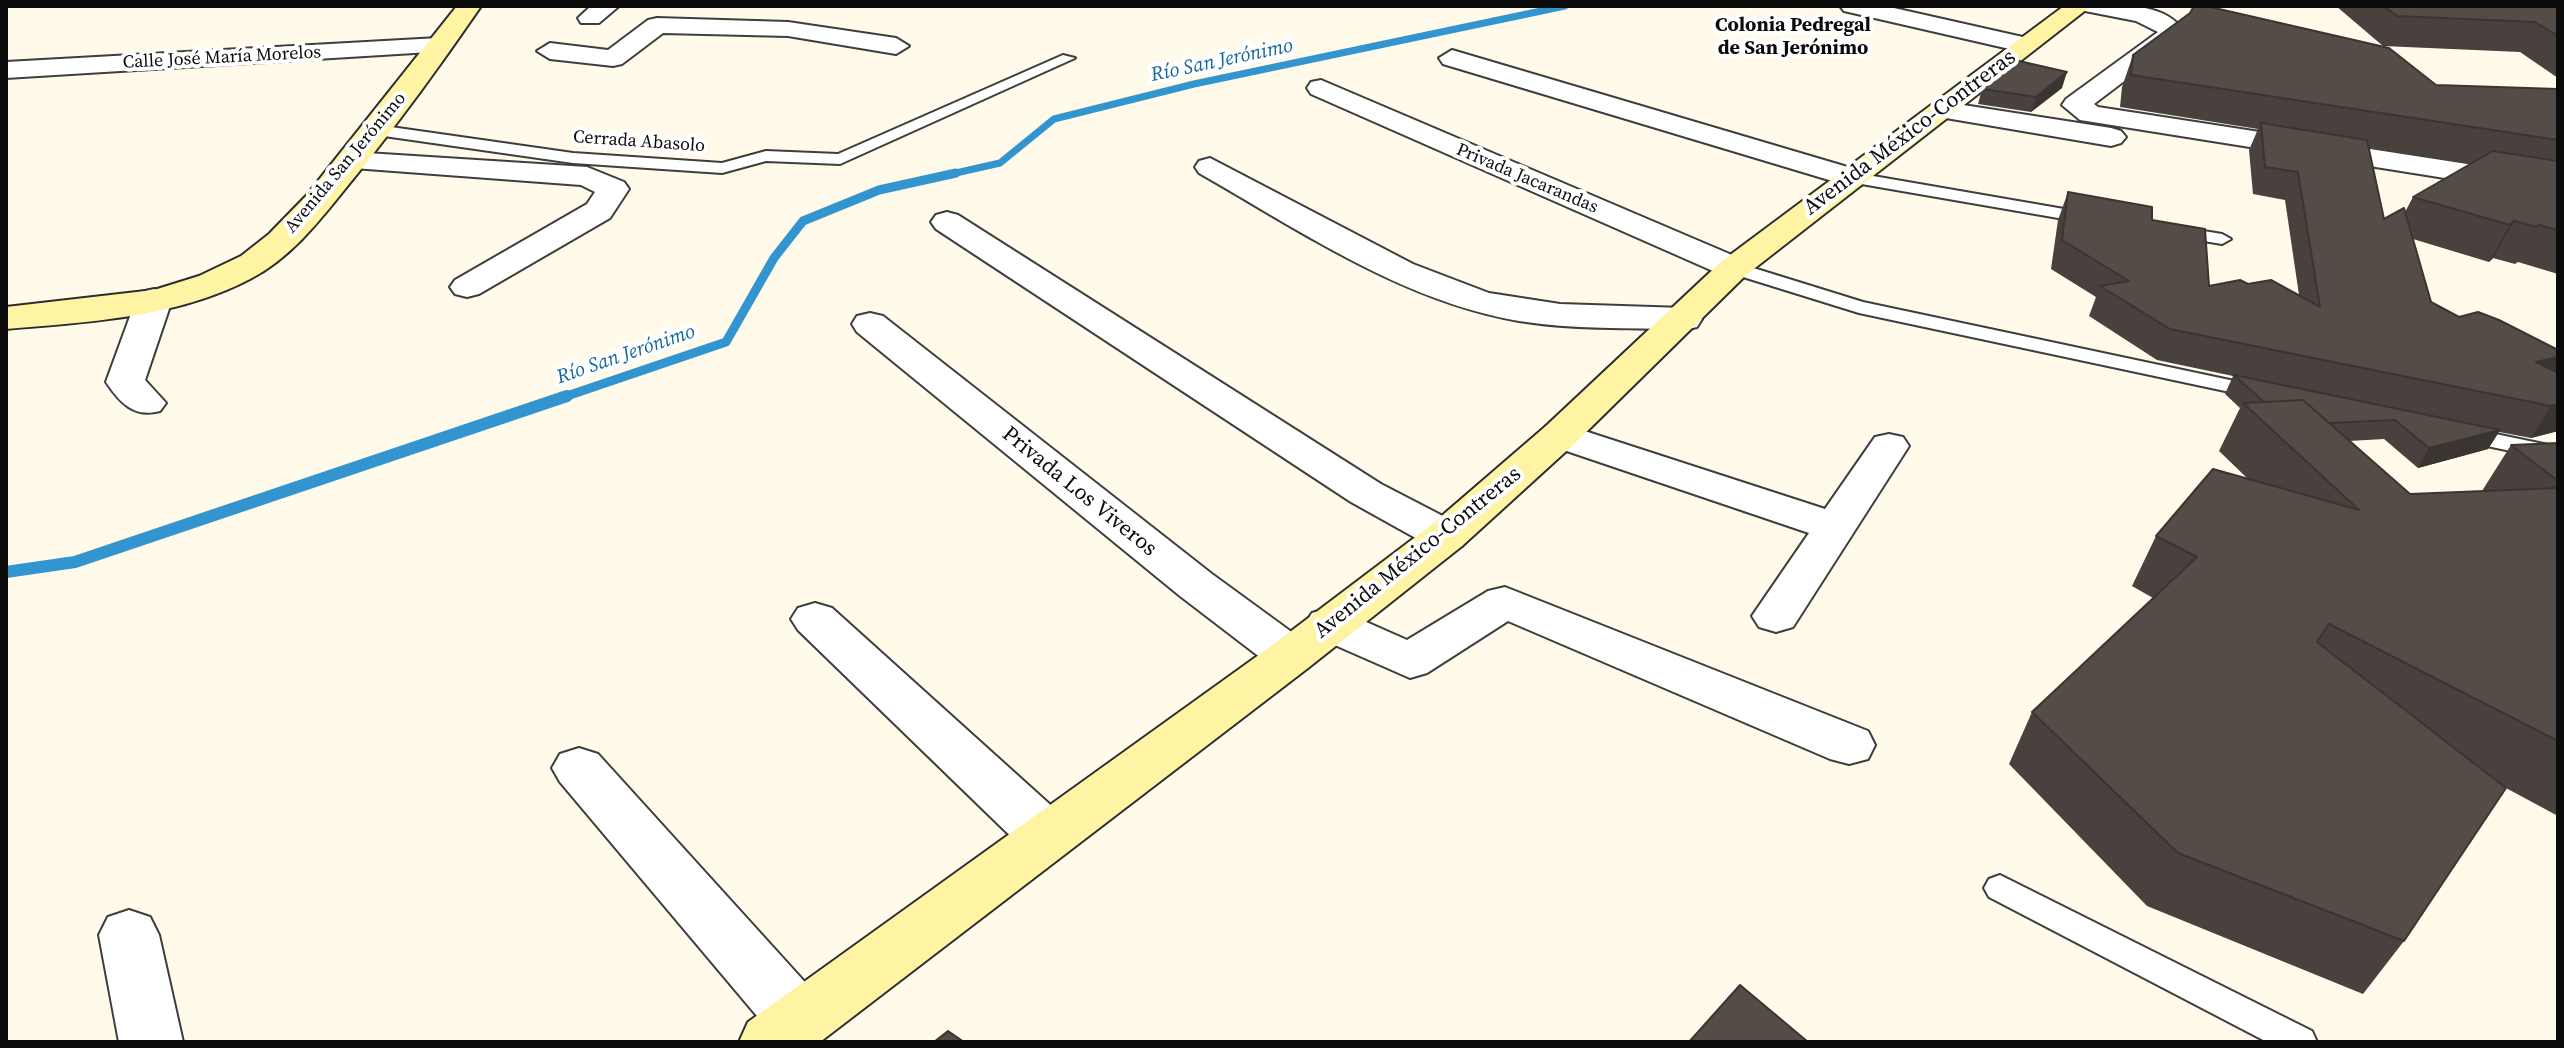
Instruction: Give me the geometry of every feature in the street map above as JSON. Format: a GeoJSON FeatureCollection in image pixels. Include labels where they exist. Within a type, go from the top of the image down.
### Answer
{"type":"FeatureCollection","features":[{"type":"Feature","properties":{"kind":"street","name":"Avenida San Jerónimo"},"geometry":{"type":"LineString","coordinates":[[6,318],[154,300],[199,288],[239,272],[266,254],[296,227],[377,130],[469,6]]}},
{"type":"Feature","properties":{"kind":"street"},"geometry":{"type":"LineString","coordinates":[[684,26],[706,6]]}},
{"type":"Feature","properties":{"kind":"street"},"geometry":{"type":"LineString","coordinates":[[1852,6],[2027,45]]}},
{"type":"Feature","properties":{"kind":"street","name":"Avenida México-Contreras"},"geometry":{"type":"LineString","coordinates":[[785,1032],[1046,835],[1291,656],[1446,536],[1560,435],[1734,268],[2079,6]]}},
{"type":"Feature","properties":{"kind":"street"},"geometry":{"type":"LineString","coordinates":[[2093,6],[2145,16],[2164,23],[2171,30],[2168,36],[2076,105],[2090,114],[2558,187]]}},
{"type":"Feature","properties":{"kind":"street"},"geometry":{"type":"LineString","coordinates":[[550,51],[613,58],[657,25],[788,29],[896,46]]}},
{"type":"Feature","properties":{"kind":"street","name":"Calle José María Morelos"},"geometry":{"type":"LineString","coordinates":[[6,70],[438,46]]}},
{"type":"Feature","properties":{"kind":"street"},"geometry":{"type":"LineString","coordinates":[[1452,58],[1850,177]]}},
{"type":"Feature","properties":{"kind":"street","name":"Privada Jacarandas"},"geometry":{"type":"LineString","coordinates":[[1321,88],[1734,268]]}},
{"type":"Feature","properties":{"kind":"street"},"geometry":{"type":"LineString","coordinates":[[1944,110],[2558,209]]}},
{"type":"Feature","properties":{"kind":"street"},"geometry":{"type":"LineString","coordinates":[[351,161],[587,176],[613,189],[599,211],[467,287]]}},
{"type":"Feature","properties":{"kind":"street"},"geometry":{"type":"LineString","coordinates":[[1210,167],[1419,280],[1474,300],[1519,310],[1684,319]]}},
{"type":"Feature","properties":{"kind":"street"},"geometry":{"type":"LineString","coordinates":[[947,222],[1366,493],[1446,536]]}},
{"type":"Feature","properties":{"kind":"street"},"geometry":{"type":"LineString","coordinates":[[146,403],[125,382],[154,300]]}},
{"type":"Feature","properties":{"kind":"street","name":"Privada Los Viveros"},"geometry":{"type":"LineString","coordinates":[[870,324],[1183,576],[1291,656]]}},
{"type":"Feature","properties":{"kind":"street"},"geometry":{"type":"LineString","coordinates":[[1560,435],[1836,527]]}},
{"type":"Feature","properties":{"kind":"street"},"geometry":{"type":"LineString","coordinates":[[1776,616],[1889,446]]}},
{"type":"Feature","properties":{"kind":"street"},"geometry":{"type":"LineString","coordinates":[[1329,624],[1410,661],[1505,602],[1849,745]]}},
{"type":"Feature","properties":{"kind":"street"},"geometry":{"type":"LineString","coordinates":[[815,619],[1046,835]]}},
{"type":"Feature","properties":{"kind":"street"},"geometry":{"type":"LineString","coordinates":[[579,768],[785,1032]]}},
{"type":"Feature","properties":{"kind":"street"},"geometry":{"type":"LineString","coordinates":[[129,935],[151,1042]]}},
{"type":"Feature","properties":{"kind":"lane","name":"Cerrada Abasolo"},"geometry":{"type":"LineString","coordinates":[[377,130],[573,158],[722,168],[766,156],[840,159],[1068,58]]}},
{"type":"Feature","properties":{"kind":"lane"},"geometry":{"type":"LineString","coordinates":[[1850,177],[2115,222]]}},
{"type":"Feature","properties":{"kind":"lane"},"geometry":{"type":"LineString","coordinates":[[2161,229],[2222,239]]}},
{"type":"Feature","properties":{"kind":"lane"},"geometry":{"type":"LineString","coordinates":[[1734,268],[1859,307],[2282,397]]}},
{"type":"Feature","properties":{"kind":"lane"},"geometry":{"type":"LineString","coordinates":[[2435,429],[2558,454]]}},
{"type":"Feature","properties":{"kind":"lane"},"geometry":{"type":"LineString","coordinates":[[2000,888],[2300,1042]]}},
{"type":"Feature","properties":{"kind":"building"},"geometry":{"type":"Polygon","coordinates":[[[2194,6],[2206,6],[2389,48],[2436,85],[2558,89],[2558,140],[2131,75],[2133,55],[2190,13],[2194,6]]]}},
{"type":"Feature","properties":{"kind":"building"},"geometry":{"type":"Polygon","coordinates":[[[2384,6],[2558,6],[2558,36],[2535,22],[2397,16],[2384,6]]]}},
{"type":"Feature","properties":{"kind":"building"},"geometry":{"type":"Polygon","coordinates":[[[2019,61],[2067,72],[2036,97],[1982,89],[2019,61]]]}},
{"type":"Feature","properties":{"kind":"building"},"geometry":{"type":"Polygon","coordinates":[[[2261,123],[2367,140],[2384,219],[2404,208],[2431,302],[2459,317],[2478,312],[2558,350],[2558,357],[2536,362],[2558,373],[2558,404],[2551,406],[2170,329],[2100,286],[2129,281],[2062,240],[2068,192],[2152,207],[2152,220],[2205,229],[2209,286],[2240,280],[2248,284],[2271,280],[2320,307],[2298,172],[2265,167],[2261,123]]]}},
{"type":"Feature","properties":{"kind":"building"},"geometry":{"type":"Polygon","coordinates":[[[2493,151],[2558,161],[2558,230],[2514,221],[2510,225],[2413,197],[2493,151]]]}},
{"type":"Feature","properties":{"kind":"building"},"geometry":{"type":"Polygon","coordinates":[[[2234,375],[2500,430],[2429,448],[2395,420],[2329,423],[2303,400],[2264,402],[2234,375]]]}},
{"type":"Feature","properties":{"kind":"building"},"geometry":{"type":"Polygon","coordinates":[[[2303,400],[2410,494],[2558,488],[2558,741],[2329,624],[2317,642],[2506,788],[2404,941],[2178,853],[2032,712],[2197,557],[2156,536],[2213,469],[2359,510],[2243,403],[2303,400]]]}},
{"type":"Feature","properties":{"kind":"building"},"geometry":{"type":"Polygon","coordinates":[[[2558,443],[2558,481],[2511,445],[2558,443]]]}},
{"type":"Feature","properties":{"kind":"building"},"geometry":{"type":"Polygon","coordinates":[[[1740,985],[1808,1042],[1689,1042],[1740,985]]]}},
{"type":"Feature","properties":{"kind":"building"},"geometry":{"type":"Polygon","coordinates":[[[948,1031],[964,1042],[934,1042],[948,1031]]]}},
{"type":"Feature","properties":{"kind":"waterway","name":"Río San Jerónimo"},"geometry":{"type":"LineString","coordinates":[[949,174],[1000,163],[1054,119],[1194,84],[1565,6]]}},
{"type":"Feature","properties":{"kind":"waterway","name":"Río San Jerónimo"},"geometry":{"type":"LineString","coordinates":[[949,174],[956,173]]}},
{"type":"Feature","properties":{"kind":"waterway","name":"Río San Jerónimo"},"geometry":{"type":"LineString","coordinates":[[561,398],[726,342],[774,258],[803,221],[879,190],[949,174]]}},
{"type":"Feature","properties":{"kind":"waterway","name":"Río San Jerónimo"},"geometry":{"type":"LineString","coordinates":[[6,572],[75,562],[567,396]]}},
{"type":"Feature","properties":{"kind":"district","name":"Colonia Pedregal de San Jerónimo"},"geometry":{"type":"Point","coordinates":[1793,38]}}]}
